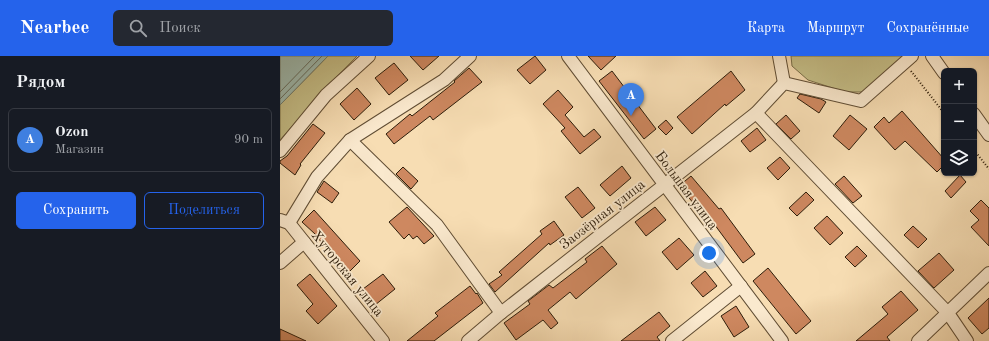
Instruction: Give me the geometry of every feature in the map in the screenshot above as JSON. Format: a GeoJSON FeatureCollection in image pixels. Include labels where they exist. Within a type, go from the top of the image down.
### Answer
{"type":"FeatureCollection","features":[{"type":"Feature","properties":{"kind":"street"},"geometry":{"type":"LineString","coordinates":[[280,151],[326,96],[369,56]]}},
{"type":"Feature","properties":{"kind":"street"},"geometry":{"type":"LineString","coordinates":[[285,221],[317,177],[350,140],[444,80],[470,56]]}},
{"type":"Feature","properties":{"kind":"street","name":"Большая улица"},"geometry":{"type":"LineString","coordinates":[[568,56],[782,341]]}},
{"type":"Feature","properties":{"kind":"street"},"geometry":{"type":"LineString","coordinates":[[780,56],[784,83],[861,101],[908,59]]}},
{"type":"Feature","properties":{"kind":"street"},"geometry":{"type":"LineString","coordinates":[[932,56],[941,69]]}},
{"type":"Feature","properties":{"kind":"street","name":"Заозёрная улица"},"geometry":{"type":"LineString","coordinates":[[468,341],[501,312],[756,113],[784,83]]}},
{"type":"Feature","properties":{"kind":"street"},"geometry":{"type":"LineString","coordinates":[[756,113],[948,314],[966,341]]}},
{"type":"Feature","properties":{"kind":"street"},"geometry":{"type":"LineString","coordinates":[[977,118],[989,135]]}},
{"type":"Feature","properties":{"kind":"street"},"geometry":{"type":"LineString","coordinates":[[350,140],[437,225],[501,312]]}},
{"type":"Feature","properties":{"kind":"street","name":"Хуторская улица"},"geometry":{"type":"LineString","coordinates":[[285,221],[304,242],[383,341]]}},
{"type":"Feature","properties":{"kind":"street"},"geometry":{"type":"LineString","coordinates":[[280,263],[304,242]]}},
{"type":"Feature","properties":{"kind":"street"},"geometry":{"type":"LineString","coordinates":[[918,341],[948,314],[989,273]]}},
{"type":"Feature","properties":{"kind":"street"},"geometry":{"type":"LineString","coordinates":[[672,341],[741,286]]}},
{"type":"Feature","properties":{"kind":"path"},"geometry":{"type":"LineString","coordinates":[[908,59],[941,108]]}},
{"type":"Feature","properties":{"kind":"path"},"geometry":{"type":"LineString","coordinates":[[977,154],[989,169]]}},
{"type":"Feature","properties":{"kind":"shaded area"},"geometry":{"type":"Polygon","coordinates":[[[328,56],[357,56],[321,93],[280,140],[280,105],[328,56]]]}},
{"type":"Feature","properties":{"kind":"shaded area"},"geometry":{"type":"Polygon","coordinates":[[[791,56],[903,56],[864,92],[845,92],[808,80],[792,66],[791,56]]]}},
{"type":"Feature","properties":{"kind":"water"},"geometry":{"type":"Polygon","coordinates":[[[280,56],[328,56],[280,105],[280,56]]]}},
{"type":"Feature","properties":{"kind":"building"},"geometry":{"type":"Polygon","coordinates":[[[410,56],[439,56],[423,70],[410,56]]]}},
{"type":"Feature","properties":{"kind":"building"},"geometry":{"type":"Polygon","coordinates":[[[535,56],[546,70],[530,84],[517,70],[535,56]]]}},
{"type":"Feature","properties":{"kind":"building"},"geometry":{"type":"Polygon","coordinates":[[[588,56],[616,56],[601,70],[588,56]]]}},
{"type":"Feature","properties":{"kind":"building"},"geometry":{"type":"Polygon","coordinates":[[[394,63],[408,80],[389,95],[375,78],[394,63]]]}},
{"type":"Feature","properties":{"kind":"building"},"geometry":{"type":"Polygon","coordinates":[[[469,68],[482,82],[433,120],[430,116],[394,144],[386,134],[410,114],[412,116],[455,82],[454,81],[469,68]]]}},
{"type":"Feature","properties":{"kind":"building"},"geometry":{"type":"Polygon","coordinates":[[[612,71],[656,129],[644,139],[599,81],[612,71]]]}},
{"type":"Feature","properties":{"kind":"building"},"geometry":{"type":"Polygon","coordinates":[[[731,71],[745,90],[726,106],[725,104],[692,134],[677,117],[731,71]]]}},
{"type":"Feature","properties":{"kind":"building"},"geometry":{"type":"Polygon","coordinates":[[[357,88],[371,104],[354,120],[340,104],[357,88]]]}},
{"type":"Feature","properties":{"kind":"building"},"geometry":{"type":"Polygon","coordinates":[[[558,90],[573,107],[565,115],[584,137],[594,129],[601,137],[580,154],[561,131],[565,128],[543,104],[558,90]]]}},
{"type":"Feature","properties":{"kind":"building"},"geometry":{"type":"Polygon","coordinates":[[[800,94],[821,99],[826,102],[819,113],[797,98],[800,94]]]}},
{"type":"Feature","properties":{"kind":"building"},"geometry":{"type":"Polygon","coordinates":[[[902,111],[941,156],[941,168],[937,172],[905,141],[895,150],[874,127],[884,117],[889,123],[902,111]]]}},
{"type":"Feature","properties":{"kind":"building"},"geometry":{"type":"Polygon","coordinates":[[[786,115],[800,131],[791,139],[776,124],[786,115]]]}},
{"type":"Feature","properties":{"kind":"building"},"geometry":{"type":"Polygon","coordinates":[[[850,115],[867,129],[849,150],[833,136],[850,115]]]}},
{"type":"Feature","properties":{"kind":"building"},"geometry":{"type":"Polygon","coordinates":[[[666,120],[673,128],[666,135],[658,127],[666,120]]]}},
{"type":"Feature","properties":{"kind":"building"},"geometry":{"type":"Polygon","coordinates":[[[313,124],[325,133],[300,164],[301,165],[295,175],[280,163],[280,161],[287,156],[313,124]]]}},
{"type":"Feature","properties":{"kind":"building"},"geometry":{"type":"Polygon","coordinates":[[[757,128],[766,140],[750,152],[741,141],[757,128]]]}},
{"type":"Feature","properties":{"kind":"building"},"geometry":{"type":"Polygon","coordinates":[[[780,157],[790,168],[778,180],[767,168],[780,157]]]}},
{"type":"Feature","properties":{"kind":"building"},"geometry":{"type":"Polygon","coordinates":[[[622,166],[631,178],[610,196],[600,185],[622,166]]]}},
{"type":"Feature","properties":{"kind":"building"},"geometry":{"type":"Polygon","coordinates":[[[403,167],[418,181],[411,189],[396,174],[403,167]]]}},
{"type":"Feature","properties":{"kind":"building"},"geometry":{"type":"Polygon","coordinates":[[[691,176],[719,209],[721,208],[755,254],[743,263],[703,209],[700,211],[679,186],[691,176]]]}},
{"type":"Feature","properties":{"kind":"building"},"geometry":{"type":"Polygon","coordinates":[[[844,176],[862,196],[853,203],[835,184],[844,176]]]}},
{"type":"Feature","properties":{"kind":"building"},"geometry":{"type":"Polygon","coordinates":[[[959,176],[966,182],[951,198],[945,191],[959,176]]]}},
{"type":"Feature","properties":{"kind":"building"},"geometry":{"type":"Polygon","coordinates":[[[324,181],[339,193],[332,203],[317,192],[324,181]]]}},
{"type":"Feature","properties":{"kind":"building"},"geometry":{"type":"Polygon","coordinates":[[[578,187],[595,208],[582,218],[565,197],[578,187]]]}},
{"type":"Feature","properties":{"kind":"building"},"geometry":{"type":"Polygon","coordinates":[[[806,192],[814,200],[797,216],[789,208],[806,192]]]}},
{"type":"Feature","properties":{"kind":"building"},"geometry":{"type":"Polygon","coordinates":[[[981,200],[989,208],[989,246],[971,227],[979,220],[970,211],[981,200]]]}},
{"type":"Feature","properties":{"kind":"building"},"geometry":{"type":"Polygon","coordinates":[[[407,207],[434,236],[424,244],[417,236],[413,239],[409,234],[404,239],[389,222],[407,207]]]}},
{"type":"Feature","properties":{"kind":"building"},"geometry":{"type":"Polygon","coordinates":[[[655,207],[666,220],[646,236],[635,222],[655,207]]]}},
{"type":"Feature","properties":{"kind":"building"},"geometry":{"type":"Polygon","coordinates":[[[314,210],[360,261],[346,275],[334,263],[336,261],[315,234],[302,222],[314,210]]]}},
{"type":"Feature","properties":{"kind":"building"},"geometry":{"type":"Polygon","coordinates":[[[827,216],[843,233],[830,245],[814,228],[827,216]]]}},
{"type":"Feature","properties":{"kind":"building"},"geometry":{"type":"Polygon","coordinates":[[[554,221],[564,235],[550,245],[549,243],[495,292],[489,284],[502,275],[499,272],[542,234],[540,231],[554,221]]]}},
{"type":"Feature","properties":{"kind":"building"},"geometry":{"type":"Polygon","coordinates":[[[913,226],[927,239],[918,248],[904,235],[913,226]]]}},
{"type":"Feature","properties":{"kind":"building"},"geometry":{"type":"Polygon","coordinates":[[[679,238],[694,255],[677,270],[662,252],[679,238]]]}},
{"type":"Feature","properties":{"kind":"building"},"geometry":{"type":"Polygon","coordinates":[[[602,246],[617,264],[576,299],[570,292],[548,310],[558,323],[551,329],[543,320],[516,340],[504,323],[530,304],[528,301],[549,285],[553,288],[587,262],[585,259],[602,246]]]}},
{"type":"Feature","properties":{"kind":"building"},"geometry":{"type":"Polygon","coordinates":[[[857,246],[867,256],[855,267],[845,257],[857,246]]]}},
{"type":"Feature","properties":{"kind":"building"},"geometry":{"type":"Polygon","coordinates":[[[939,253],[954,270],[934,288],[918,271],[939,253]]]}},
{"type":"Feature","properties":{"kind":"building"},"geometry":{"type":"Polygon","coordinates":[[[768,268],[811,321],[796,334],[753,281],[768,268]]]}},
{"type":"Feature","properties":{"kind":"building"},"geometry":{"type":"Polygon","coordinates":[[[705,271],[717,286],[703,297],[691,283],[705,271]]]}},
{"type":"Feature","properties":{"kind":"building"},"geometry":{"type":"Polygon","coordinates":[[[310,274],[337,306],[318,324],[306,311],[313,304],[297,285],[310,274]]]}},
{"type":"Feature","properties":{"kind":"building"},"geometry":{"type":"Polygon","coordinates":[[[383,274],[395,289],[375,305],[363,289],[383,274]]]}},
{"type":"Feature","properties":{"kind":"building"},"geometry":{"type":"Polygon","coordinates":[[[470,286],[476,294],[477,293],[483,303],[434,341],[407,341],[438,316],[435,313],[470,286]]]}},
{"type":"Feature","properties":{"kind":"building"},"geometry":{"type":"Polygon","coordinates":[[[901,291],[918,310],[887,337],[890,341],[856,341],[888,314],[882,307],[901,291]]]}},
{"type":"Feature","properties":{"kind":"building"},"geometry":{"type":"Polygon","coordinates":[[[989,298],[989,328],[982,334],[968,318],[989,298]]]}},
{"type":"Feature","properties":{"kind":"building"},"geometry":{"type":"Polygon","coordinates":[[[736,306],[749,327],[734,337],[721,316],[736,306]]]}},
{"type":"Feature","properties":{"kind":"building"},"geometry":{"type":"Polygon","coordinates":[[[659,312],[670,326],[657,337],[660,341],[621,341],[659,312]]]}},
{"type":"Feature","properties":{"kind":"building"},"geometry":{"type":"Polygon","coordinates":[[[280,329],[306,341],[280,341],[280,329]]]}},
{"type":"Feature","properties":{"kind":"place","name":"Ozon"},"geometry":{"type":"Point","coordinates":[631,116]}}]}
